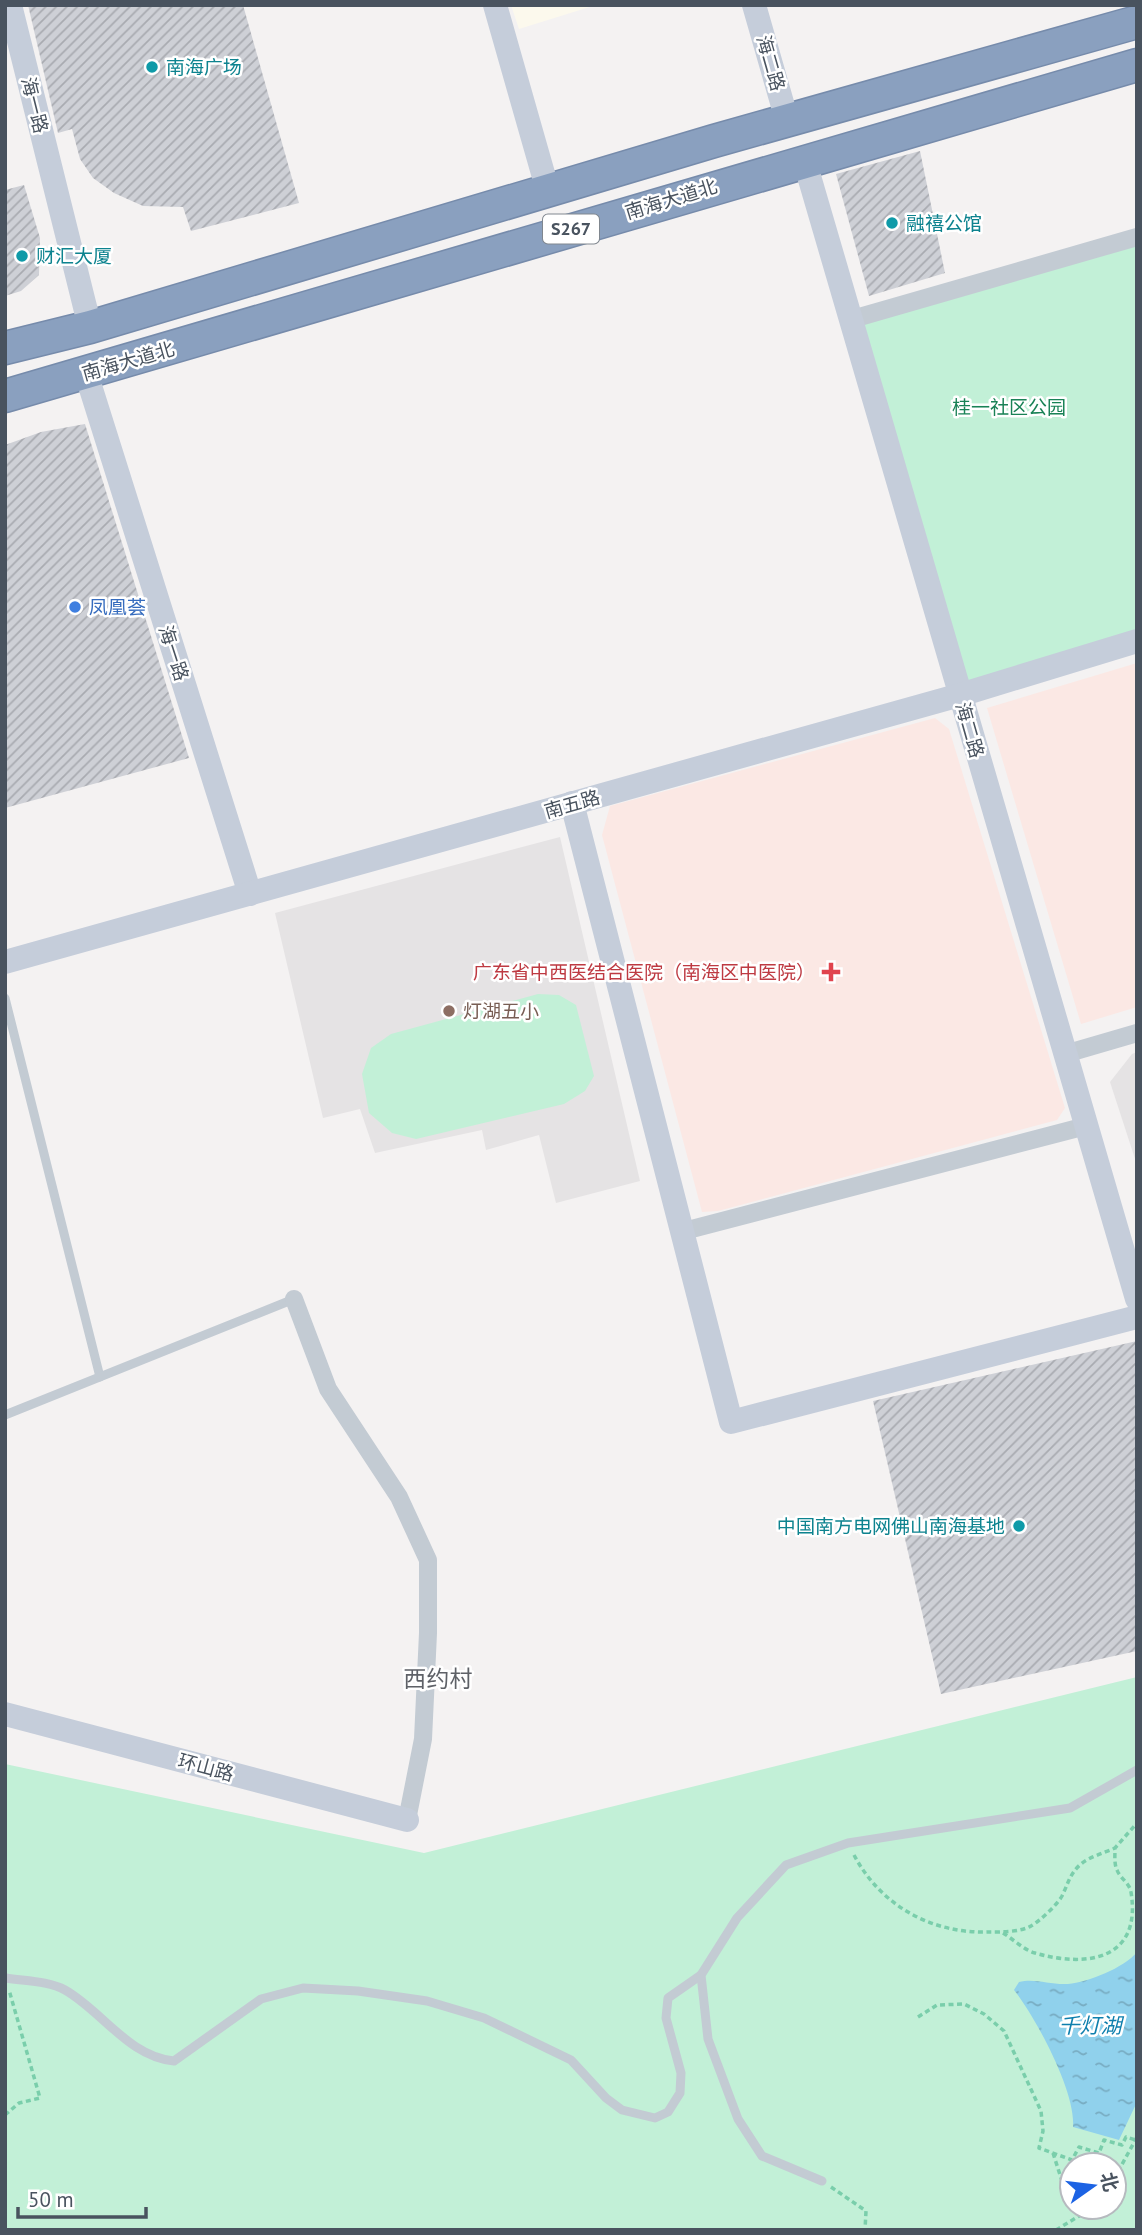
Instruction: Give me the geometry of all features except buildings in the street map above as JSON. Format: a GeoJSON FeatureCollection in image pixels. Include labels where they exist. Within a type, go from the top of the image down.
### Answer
{"type":"FeatureCollection","features":[{"type":"Feature","properties":{"kind":"highway","name":"S267"},"geometry":{"type":"LineString","coordinates":[[5,348],[90,327],[787,120],[1137,22]]}},
{"type":"Feature","properties":{"kind":"highway","name":"南海大道北"},"geometry":{"type":"LineString","coordinates":[[5,396],[804,159],[1137,65]]}},
{"type":"Feature","properties":{"kind":"street","name":"海一路"},"geometry":{"type":"LineString","coordinates":[[10,5],[90,327]]}},
{"type":"Feature","properties":{"kind":"street"},"geometry":{"type":"LineString","coordinates":[[495,5],[548,191]]}},
{"type":"Feature","properties":{"kind":"street","name":"海二路"},"geometry":{"type":"LineString","coordinates":[[754,5],[787,120]]}},
{"type":"Feature","properties":{"kind":"street","name":"海二路"},"geometry":{"type":"LineString","coordinates":[[804,159],[1137,1299]]}},
{"type":"Feature","properties":{"kind":"street"},"geometry":{"type":"LineString","coordinates":[[849,320],[1137,237]]}},
{"type":"Feature","properties":{"kind":"street","name":"海一路"},"geometry":{"type":"LineString","coordinates":[[86,373],[250,894]]}},
{"type":"Feature","properties":{"kind":"street","name":"南五路"},"geometry":{"type":"LineString","coordinates":[[5,962],[960,695],[1137,641]]}},
{"type":"Feature","properties":{"kind":"street"},"geometry":{"type":"LineString","coordinates":[[572,803],[731,1422],[1137,1317]]}},
{"type":"Feature","properties":{"kind":"street"},"geometry":{"type":"LineString","coordinates":[[1065,1054],[1137,1033]]}},
{"type":"Feature","properties":{"kind":"street"},"geometry":{"type":"LineString","coordinates":[[684,1231],[1086,1126]]}},
{"type":"Feature","properties":{"kind":"street"},"geometry":{"type":"LineString","coordinates":[[294,1299],[328,1389],[399,1497],[428,1560],[423,1738],[407,1820]]}},
{"type":"Feature","properties":{"kind":"street","name":"环山路"},"geometry":{"type":"LineString","coordinates":[[5,1714],[407,1820]]}},
{"type":"Feature","properties":{"kind":"lane"},"geometry":{"type":"LineString","coordinates":[[5,998],[100,1377]]}},
{"type":"Feature","properties":{"kind":"lane"},"geometry":{"type":"LineString","coordinates":[[5,1415],[294,1299]]}},
{"type":"Feature","properties":{"kind":"lane"},"geometry":{"type":"LineString","coordinates":[[6,1978],[61,1988],[86,2003],[137,2048],[159,2060],[174,2061],[261,1999],[303,1988],[358,1991],[427,2001],[484,2018],[571,2060],[606,2098],[622,2110],[655,2118],[668,2112],[680,2094],[681,2073],[666,2018],[668,1998],[701,1975],[737,1918],[786,1865],[848,1843],[1070,1808],[1137,1770]]}},
{"type":"Feature","properties":{"kind":"lane"},"geometry":{"type":"LineString","coordinates":[[701,1975],[708,2039],[738,2119],[762,2156],[822,2181]]}},
{"type":"Feature","properties":{"kind":"path"},"geometry":{"type":"LineString","coordinates":[[848,1843],[866,1878],[904,1910],[938,1928],[961,1933],[1002,1932],[1031,1926],[1061,1898],[1068,1880],[1081,1863],[1115,1849],[1137,1823]]}},
{"type":"Feature","properties":{"kind":"path"},"geometry":{"type":"LineString","coordinates":[[1002,1932],[1032,1952],[1067,1959],[1102,1958],[1120,1947],[1129,1927],[1131,1890],[1116,1869],[1115,1849]]}},
{"type":"Feature","properties":{"kind":"path"},"geometry":{"type":"LineString","coordinates":[[5,2115],[19,2103],[40,2098],[6,1978]]}},
{"type":"Feature","properties":{"kind":"path"},"geometry":{"type":"LineString","coordinates":[[918,2017],[937,2005],[964,2004],[984,2014],[1004,2031],[1041,2111],[1043,2131],[1039,2148],[1072,2160],[1079,2147],[1100,2153],[1104,2140],[1122,2145],[1126,2137],[1136,2138]]}},
{"type":"Feature","properties":{"kind":"path"},"geometry":{"type":"LineString","coordinates":[[1053,2153],[1058,2169]]}},
{"type":"Feature","properties":{"kind":"path"},"geometry":{"type":"LineString","coordinates":[[822,2181],[866,2211],[865,2230]]}},
{"type":"Feature","properties":{"kind":"path"},"geometry":{"type":"LineString","coordinates":[[1056,2230],[1071,2221]]}},
{"type":"Feature","properties":{"kind":"shaded area"},"geometry":{"type":"Polygon","coordinates":[[[511,5],[596,5],[519,29],[511,5]]]}},
{"type":"Feature","properties":{"kind":"shaded area"},"geometry":{"type":"Polygon","coordinates":[[[1137,663],[1137,1007],[1081,1024],[987,708],[1137,663]]]}},
{"type":"Feature","properties":{"kind":"shaded area","name":"广东省中西医结合医院（南海区中医院）"},"geometry":{"type":"Polygon","coordinates":[[[935,718],[949,729],[1065,1108],[1057,1120],[718,1211],[702,1212],[602,835],[610,806],[935,718]]]}},
{"type":"Feature","properties":{"kind":"shaded area","name":"灯湖五小"},"geometry":{"type":"Polygon","coordinates":[[[560,837],[640,1181],[556,1203],[539,1135],[486,1150],[482,1130],[375,1153],[360,1109],[323,1118],[275,913],[560,837]]]}},
{"type":"Feature","properties":{"kind":"shaded area"},"geometry":{"type":"Polygon","coordinates":[[[1137,1052],[1137,1165],[1110,1082],[1132,1054],[1137,1052]]]}},
{"type":"Feature","properties":{"kind":"green space","name":"桂一社区公园"},"geometry":{"type":"Polygon","coordinates":[[[1137,237],[1137,641],[960,695],[849,320],[1137,237]]]}},
{"type":"Feature","properties":{"kind":"green space"},"geometry":{"type":"Polygon","coordinates":[[[538,994],[559,995],[576,1005],[594,1076],[585,1091],[564,1104],[416,1139],[392,1133],[369,1113],[362,1074],[371,1048],[391,1034],[538,994]]]}},
{"type":"Feature","properties":{"kind":"green space"},"geometry":{"type":"Polygon","coordinates":[[[1137,1677],[1137,2230],[5,2230],[5,1764],[424,1853],[1137,1677]]]}},
{"type":"Feature","properties":{"kind":"water","name":"千灯湖"},"geometry":{"type":"Polygon","coordinates":[[[1137,1952],[1137,2102],[1119,2140],[1073,2127],[1068,2095],[1053,2056],[1033,2018],[1014,1990],[1019,1982],[1025,1981],[1068,1984],[1085,1980],[1115,1969],[1137,1952]]]}},
{"type":"Feature","properties":{"kind":"place","name":"南海广场"},"geometry":{"type":"Point","coordinates":[152,67]}},
{"type":"Feature","properties":{"kind":"place","name":"融禧公馆"},"geometry":{"type":"Point","coordinates":[892,223]}},
{"type":"Feature","properties":{"kind":"place","name":"财汇大厦"},"geometry":{"type":"Point","coordinates":[22,256]}},
{"type":"Feature","properties":{"kind":"place","name":"凤凰荟"},"geometry":{"type":"Point","coordinates":[75,607]}},
{"type":"Feature","properties":{"kind":"place","name":"广东省中西医结合医院（南海区中医院）"},"geometry":{"type":"Point","coordinates":[831,972]}},
{"type":"Feature","properties":{"kind":"place","name":"灯湖五小"},"geometry":{"type":"Point","coordinates":[449,1011]}},
{"type":"Feature","properties":{"kind":"place","name":"中国南方电网佛山南海基地"},"geometry":{"type":"Point","coordinates":[1019,1526]}},
{"type":"Feature","properties":{"kind":"district","name":"西约村"},"geometry":{"type":"Point","coordinates":[438,1679]}}]}
